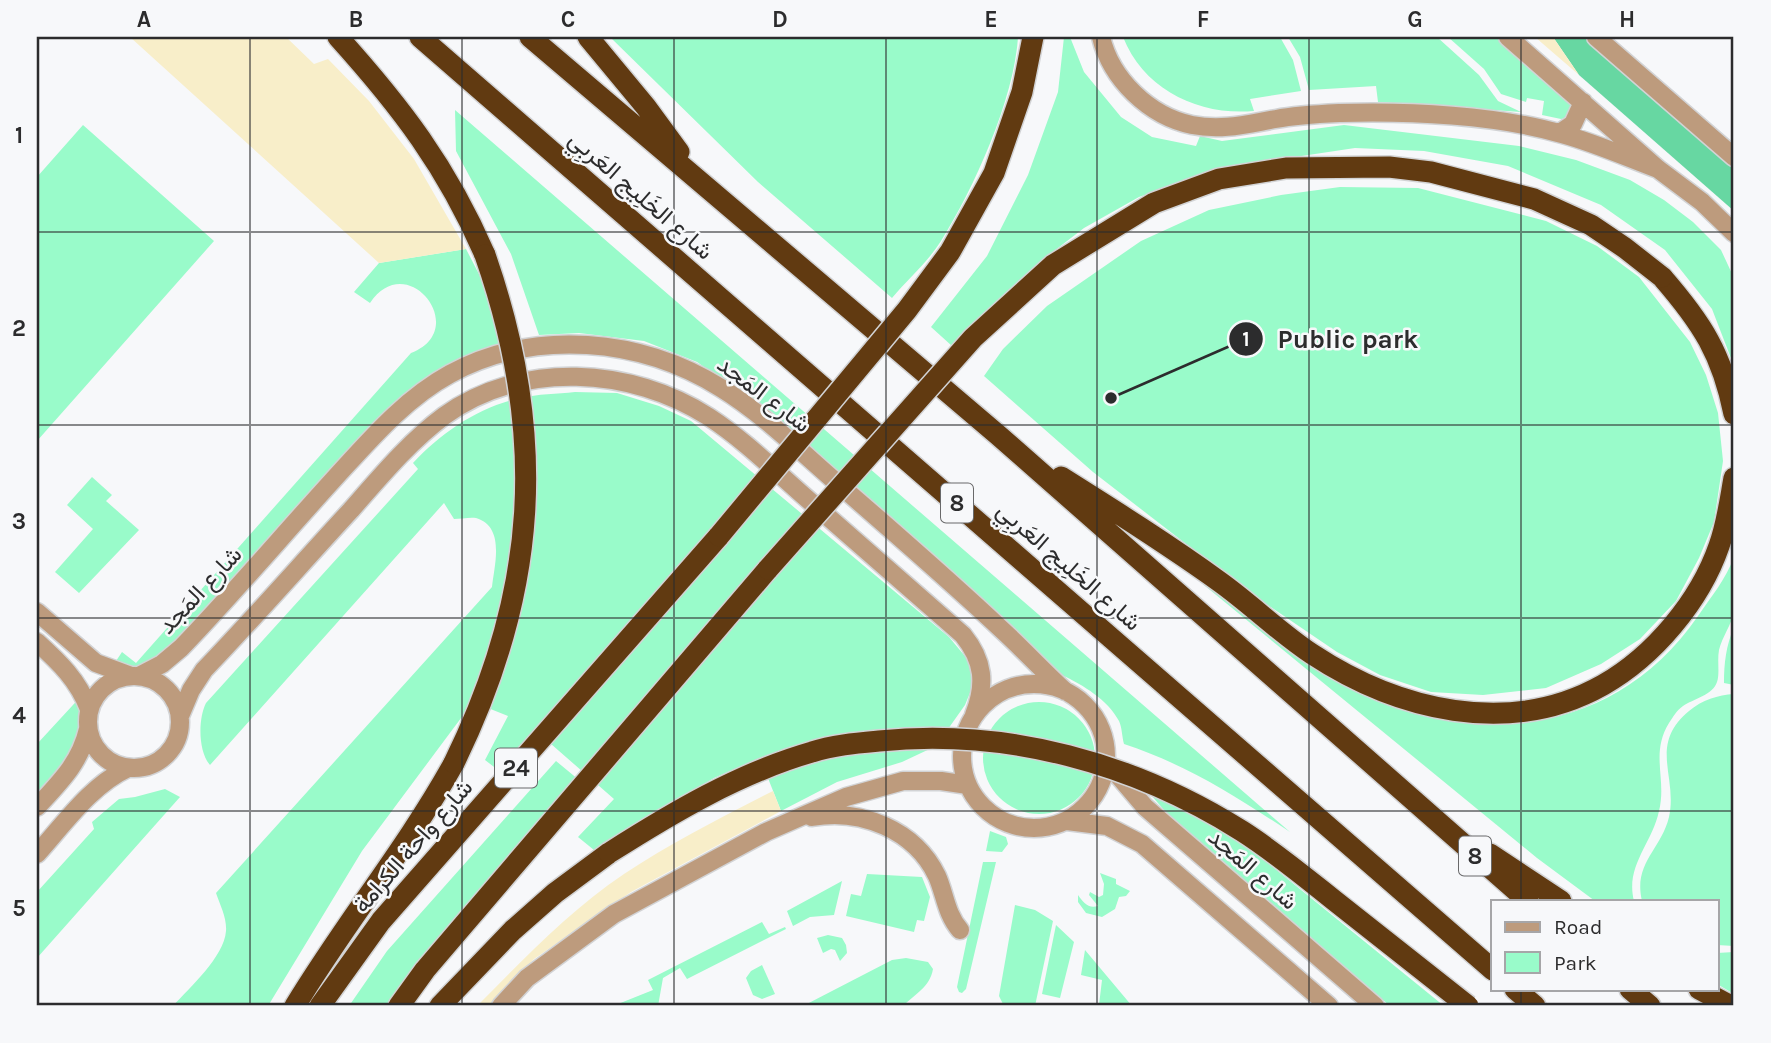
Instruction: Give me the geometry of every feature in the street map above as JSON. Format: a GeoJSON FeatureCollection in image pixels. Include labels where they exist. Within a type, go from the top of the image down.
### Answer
{"type":"FeatureCollection","features":[{"type":"Feature","properties":{"kind":"highway"},"geometry":{"type":"LineString","coordinates":[[295,1006],[319,966],[356,916],[433,800],[454,763],[490,683],[503,642],[516,588],[526,513],[526,458],[520,382],[511,339],[485,255],[457,195],[437,161],[384,88],[338,37]]}},
{"type":"Feature","properties":{"kind":"highway","name":"شارع الخَلِيج العَربِي"},"geometry":{"type":"LineString","coordinates":[[420,37],[1491,968]]}},
{"type":"Feature","properties":{"kind":"highway","name":"شارع الخَلِيج العَربِي"},"geometry":{"type":"LineString","coordinates":[[530,37],[998,435],[1527,900]]}},
{"type":"Feature","properties":{"kind":"highway"},"geometry":{"type":"LineString","coordinates":[[587,37],[646,107],[699,179]]}},
{"type":"Feature","properties":{"kind":"highway","name":"شارع واحة الكرامة"},"geometry":{"type":"LineString","coordinates":[[320,1006],[381,921],[719,536],[908,310],[950,252],[994,173],[1022,92],[1033,37]]}},
{"type":"Feature","properties":{"kind":"highway","name":"24"},"geometry":{"type":"LineString","coordinates":[[399,1006],[425,970],[768,569],[974,338],[1053,265],[1154,203],[1219,179],[1286,168],[1389,167],[1431,172],[1534,199],[1591,225],[1662,278],[1693,313],[1714,347],[1727,380],[1734,414]]}},
{"type":"Feature","properties":{"kind":"highway"},"geometry":{"type":"LineString","coordinates":[[998,435],[1222,583],[1265,620],[1337,670],[1395,696],[1453,711],[1481,713],[1509,713],[1564,703],[1615,678],[1642,658],[1689,606],[1706,578],[1720,544],[1734,478]]}},
{"type":"Feature","properties":{"kind":"highway"},"geometry":{"type":"LineString","coordinates":[[440,1006],[513,930],[555,892],[608,853],[673,812],[764,769],[813,751],[914,739],[997,742],[1041,748],[1135,777],[1188,800],[1243,832],[1297,871],[1468,1006]]}},
{"type":"Feature","properties":{"kind":"highway"},"geometry":{"type":"LineString","coordinates":[[1422,810],[1559,900]]}},
{"type":"Feature","properties":{"kind":"highway"},"geometry":{"type":"LineString","coordinates":[[1516,990],[1535,1006]]}},
{"type":"Feature","properties":{"kind":"highway"},"geometry":{"type":"LineString","coordinates":[[1630,990],[1650,1006]]}},
{"type":"Feature","properties":{"kind":"highway"},"geometry":{"type":"LineString","coordinates":[[1701,990],[1731,1006]]}},
{"type":"Feature","properties":{"kind":"street"},"geometry":{"type":"LineString","coordinates":[[1101,37],[1113,67],[1128,87],[1167,116],[1190,125],[1239,127],[1316,114],[1474,119],[1560,133],[1658,169]]}},
{"type":"Feature","properties":{"kind":"street"},"geometry":{"type":"LineString","coordinates":[[1508,37],[1658,169],[1702,202],[1734,233]]}},
{"type":"Feature","properties":{"kind":"street"},"geometry":{"type":"LineString","coordinates":[[1596,37],[1734,157]]}},
{"type":"Feature","properties":{"kind":"street"},"geometry":{"type":"LineString","coordinates":[[1560,133],[1578,117],[1583,102]]}},
{"type":"Feature","properties":{"kind":"street","name":"شارع المَجد"},"geometry":{"type":"LineString","coordinates":[[135,676],[162,664],[181,648],[378,432],[424,392],[449,374],[495,356],[540,346],[572,344],[604,346],[666,360],[723,388],[869,510],[1001,629],[1065,691]]}},
{"type":"Feature","properties":{"kind":"street"},"geometry":{"type":"LineString","coordinates":[[180,716],[191,690],[204,670],[420,436],[459,406],[488,392],[539,378],[565,376],[616,380],[653,390],[689,405],[731,434],[963,635],[977,655],[983,677],[983,689],[966,731],[962,749],[963,767],[968,785],[979,803],[994,816],[1011,825],[1043,828],[1068,821],[1083,810],[1095,796],[1107,761],[1105,743],[1096,720],[1080,700],[1065,691],[1032,684],[1015,687],[993,698],[974,715]]}},
{"type":"Feature","properties":{"kind":"street"},"geometry":{"type":"LineString","coordinates":[[37,612],[96,663],[162,685],[177,704],[180,716],[180,730],[170,751],[152,765],[128,768],[112,776],[98,787],[37,854]]}},
{"type":"Feature","properties":{"kind":"street"},"geometry":{"type":"LineString","coordinates":[[37,642],[69,672],[89,709]]}},
{"type":"Feature","properties":{"kind":"street"},"geometry":{"type":"LineString","coordinates":[[37,807],[75,763],[85,743],[89,709],[93,700],[106,685],[135,676]]}},
{"type":"Feature","properties":{"kind":"street"},"geometry":{"type":"LineString","coordinates":[[88,729],[90,738],[102,755],[128,768]]}},
{"type":"Feature","properties":{"kind":"street","name":"شارع المَجد"},"geometry":{"type":"LineString","coordinates":[[1107,761],[1144,807],[1375,1006]]}},
{"type":"Feature","properties":{"kind":"street"},"geometry":{"type":"LineString","coordinates":[[501,1006],[527,978],[614,914],[757,836],[846,797],[903,781],[941,781],[968,785]]}},
{"type":"Feature","properties":{"kind":"street"},"geometry":{"type":"LineString","coordinates":[[757,836],[781,831],[823,815],[846,816],[883,824],[909,840],[928,861],[938,879],[949,915],[960,930]]}},
{"type":"Feature","properties":{"kind":"street"},"geometry":{"type":"LineString","coordinates":[[1068,821],[1107,826],[1142,844],[1329,1006]]}},
{"type":"Feature","properties":{"kind":"green space"},"geometry":{"type":"Polygon","coordinates":[[[610,37],[1018,37],[1009,88],[979,170],[936,249],[892,298],[758,182],[610,37]]]}},
{"type":"Feature","properties":{"kind":"green space"},"geometry":{"type":"Polygon","coordinates":[[[1064,37],[1070,37],[1084,72],[1121,117],[1152,137],[1196,146],[1200,136],[1222,141],[1344,125],[1519,146],[1576,160],[1630,180],[1664,200],[1693,222],[1721,250],[1734,278],[1734,366],[1712,309],[1665,250],[1601,205],[1508,166],[1424,151],[1355,148],[1222,168],[1139,197],[1084,228],[1041,261],[952,346],[931,327],[987,256],[1028,175],[1058,92],[1064,37]]]}},
{"type":"Feature","properties":{"kind":"green space"},"geometry":{"type":"Polygon","coordinates":[[[1123,37],[1280,37],[1293,60],[1301,91],[1250,99],[1254,111],[1213,109],[1194,104],[1159,85],[1145,72],[1132,56],[1123,37]]]}},
{"type":"Feature","properties":{"kind":"green space"},"geometry":{"type":"Polygon","coordinates":[[[1288,37],[1437,37],[1479,75],[1498,101],[1521,112],[1378,102],[1376,86],[1309,90],[1300,57],[1288,37]]]}},
{"type":"Feature","properties":{"kind":"green space"},"geometry":{"type":"Polygon","coordinates":[[[1448,37],[1500,37],[1573,106],[1566,118],[1542,115],[1544,101],[1527,98],[1526,102],[1501,94],[1484,69],[1448,37]]]}},
{"type":"Feature","properties":{"kind":"green space"},"geometry":{"type":"Polygon","coordinates":[[[1553,37],[1584,37],[1734,168],[1734,211],[1579,75],[1553,37]]]}},
{"type":"Feature","properties":{"kind":"green space"},"geometry":{"type":"Polygon","coordinates":[[[455,110],[1290,832],[1210,782],[1169,761],[1124,744],[1119,721],[1102,700],[1062,675],[757,404],[697,362],[644,341],[579,333],[539,335],[511,254],[456,151],[455,110]]]}},
{"type":"Feature","properties":{"kind":"green space"},"geometry":{"type":"Polygon","coordinates":[[[83,125],[214,241],[37,441],[37,177],[83,125]]]}},
{"type":"Feature","properties":{"kind":"green space"},"geometry":{"type":"Polygon","coordinates":[[[1340,187],[1418,188],[1546,221],[1597,246],[1639,277],[1690,342],[1706,375],[1718,413],[1723,461],[1714,522],[1676,601],[1640,639],[1601,664],[1546,688],[1483,695],[1431,692],[1380,675],[1337,652],[1247,591],[1093,472],[984,376],[1003,349],[1047,306],[1141,241],[1209,210],[1281,195],[1340,187]]]}},
{"type":"Feature","properties":{"kind":"green space"},"geometry":{"type":"Polygon","coordinates":[[[466,249],[481,278],[504,343],[469,356],[413,389],[172,651],[133,672],[118,668],[116,661],[122,652],[136,663],[411,353],[428,342],[436,328],[435,312],[427,298],[415,288],[401,284],[385,288],[370,303],[354,292],[379,263],[466,249]]]}},
{"type":"Feature","properties":{"kind":"green space"},"geometry":{"type":"Polygon","coordinates":[[[575,392],[617,393],[659,406],[691,421],[949,637],[969,661],[974,683],[965,705],[936,746],[902,762],[837,782],[781,811],[760,758],[714,778],[594,850],[578,837],[614,799],[535,730],[498,770],[485,760],[508,716],[473,702],[362,851],[268,1006],[173,1006],[213,961],[224,941],[225,921],[216,893],[492,587],[496,548],[491,530],[476,518],[454,519],[444,503],[210,765],[203,752],[200,735],[206,703],[418,469],[413,463],[436,441],[476,414],[505,402],[575,392]]]}},
{"type":"Feature","properties":{"kind":"green space"},"geometry":{"type":"Polygon","coordinates":[[[92,477],[112,495],[106,501],[139,530],[79,593],[55,572],[93,529],[67,505],[92,477]]]}},
{"type":"Feature","properties":{"kind":"green space"},"geometry":{"type":"Polygon","coordinates":[[[1138,531],[1323,672],[1372,697],[1422,714],[1473,723],[1524,722],[1573,712],[1619,691],[1661,659],[1698,616],[1723,580],[1734,557],[1734,611],[1719,650],[1717,682],[1707,693],[1679,710],[1663,734],[1659,811],[1636,866],[1632,888],[1634,900],[1594,900],[1537,858],[1138,531]]]}},
{"type":"Feature","properties":{"kind":"green space"},"geometry":{"type":"Polygon","coordinates":[[[1734,627],[1734,685],[1724,683],[1724,668],[1734,627]]]}},
{"type":"Feature","properties":{"kind":"green space"},"geometry":{"type":"Polygon","coordinates":[[[84,693],[95,703],[97,716],[94,731],[37,795],[37,744],[84,693]]]}},
{"type":"Feature","properties":{"kind":"green space"},"geometry":{"type":"Polygon","coordinates":[[[1734,694],[1734,946],[1718,945],[1718,900],[1642,900],[1640,888],[1644,866],[1669,817],[1671,802],[1667,749],[1670,736],[1677,724],[1694,707],[1734,694]]]}},
{"type":"Feature","properties":{"kind":"green space"},"geometry":{"type":"Polygon","coordinates":[[[1039,702],[1061,706],[1079,718],[1091,736],[1095,758],[1091,780],[1079,798],[1061,810],[1039,814],[1017,810],[999,798],[987,780],[983,758],[987,736],[999,718],[1017,706],[1039,702]]]}},
{"type":"Feature","properties":{"kind":"green space"},"geometry":{"type":"Polygon","coordinates":[[[556,761],[579,780],[395,1006],[349,1006],[387,951],[556,761]]]}},
{"type":"Feature","properties":{"kind":"green space"},"geometry":{"type":"Polygon","coordinates":[[[165,789],[180,797],[37,958],[37,892],[94,829],[92,822],[119,799],[165,789]]]}},
{"type":"Feature","properties":{"kind":"green space"},"geometry":{"type":"Polygon","coordinates":[[[1150,794],[1215,825],[1252,850],[1444,1006],[1390,1006],[1172,819],[1150,794]]]}},
{"type":"Feature","properties":{"kind":"green space"},"geometry":{"type":"Polygon","coordinates":[[[990,831],[1006,837],[1008,844],[1002,852],[986,851],[990,831]]]}},
{"type":"Feature","properties":{"kind":"green space"},"geometry":{"type":"Polygon","coordinates":[[[983,862],[996,862],[966,989],[962,993],[957,987],[983,862]]]}},
{"type":"Feature","properties":{"kind":"green space"},"geometry":{"type":"Polygon","coordinates":[[[1100,873],[1116,879],[1116,884],[1130,891],[1126,896],[1119,897],[1115,909],[1102,917],[1086,913],[1078,902],[1078,895],[1089,906],[1098,906],[1089,895],[1090,892],[1099,897],[1103,895],[1104,884],[1100,873]]]}},
{"type":"Feature","properties":{"kind":"green space"},"geometry":{"type":"Polygon","coordinates":[[[867,874],[922,877],[930,897],[924,921],[917,920],[914,932],[846,916],[851,894],[861,896],[867,874]]]}},
{"type":"Feature","properties":{"kind":"green space"},"geometry":{"type":"Polygon","coordinates":[[[842,881],[834,915],[810,917],[793,926],[787,911],[842,881]]]}},
{"type":"Feature","properties":{"kind":"green space"},"geometry":{"type":"Polygon","coordinates":[[[1015,905],[1035,910],[1053,921],[1035,1006],[1004,1006],[999,996],[1015,905]]]}},
{"type":"Feature","properties":{"kind":"green space"},"geometry":{"type":"Polygon","coordinates":[[[762,922],[769,934],[785,927],[786,929],[687,979],[680,968],[663,978],[658,1006],[618,1004],[653,990],[648,980],[762,922]]]}},
{"type":"Feature","properties":{"kind":"green space"},"geometry":{"type":"Polygon","coordinates":[[[1056,925],[1074,942],[1060,998],[1042,994],[1056,925]]]}},
{"type":"Feature","properties":{"kind":"green space"},"geometry":{"type":"Polygon","coordinates":[[[828,935],[842,938],[846,945],[847,953],[840,961],[835,950],[823,953],[817,938],[828,935]]]}},
{"type":"Feature","properties":{"kind":"green space"},"geometry":{"type":"Polygon","coordinates":[[[1085,950],[1132,1006],[1099,1005],[1102,980],[1081,975],[1085,950]]]}},
{"type":"Feature","properties":{"kind":"green space"},"geometry":{"type":"Polygon","coordinates":[[[1734,952],[1734,994],[1718,985],[1718,953],[1734,952]]]}},
{"type":"Feature","properties":{"kind":"green space"},"geometry":{"type":"Polygon","coordinates":[[[906,958],[928,962],[933,969],[925,985],[903,1006],[803,1006],[892,960],[906,958]]]}},
{"type":"Feature","properties":{"kind":"green space"},"geometry":{"type":"Polygon","coordinates":[[[762,965],[775,994],[762,999],[753,995],[746,978],[751,971],[762,965]]]}},
{"type":"Feature","properties":{"kind":"sand"},"geometry":{"type":"Polygon","coordinates":[[[130,37],[286,37],[314,64],[328,59],[369,101],[414,159],[466,249],[379,263],[130,37]]]}},
{"type":"Feature","properties":{"kind":"sand"},"geometry":{"type":"Polygon","coordinates":[[[1535,37],[1553,37],[1579,75],[1535,37]]]}},
{"type":"Feature","properties":{"kind":"sand"},"geometry":{"type":"Polygon","coordinates":[[[773,791],[781,811],[631,892],[534,959],[489,1006],[477,1006],[547,937],[604,888],[678,841],[773,791]]]}},
{"type":"Feature","properties":{"kind":"place","name":"Public park"},"geometry":{"type":"Point","coordinates":[1111,398]}}]}
